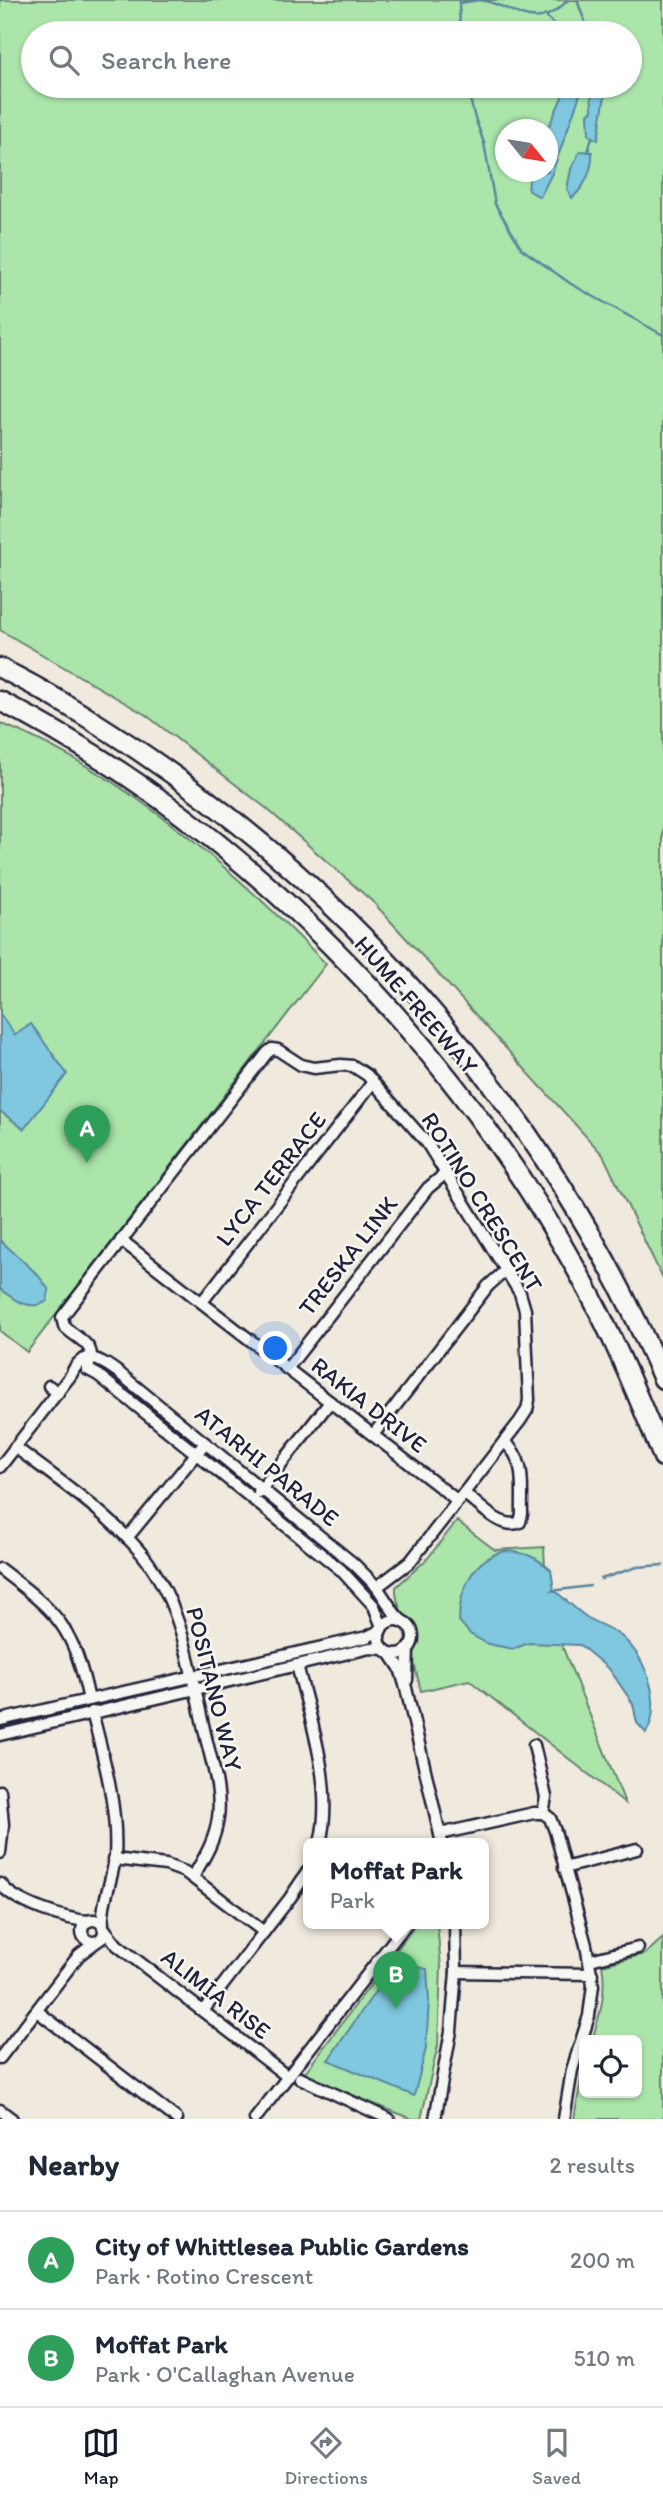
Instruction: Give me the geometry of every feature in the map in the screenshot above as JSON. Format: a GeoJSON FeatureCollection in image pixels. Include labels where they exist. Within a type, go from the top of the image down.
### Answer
{"type":"FeatureCollection","features":[{"type":"Feature","properties":{"kind":"highway","name":"HUME FREEWAY"},"geometry":{"type":"LineString","coordinates":[[0,668],[117,736],[219,808],[304,879],[393,967],[475,1063],[548,1165],[604,1259],[663,1379]]}},
{"type":"Feature","properties":{"kind":"highway","name":"HUME FREEWAY"},"geometry":{"type":"LineString","coordinates":[[0,701],[104,762],[203,833],[301,916],[388,1006],[467,1101],[531,1193],[579,1273],[615,1343],[663,1457]]}},
{"type":"Feature","properties":{"kind":"street","name":"ROTINO CRESCENT"},"geometry":{"type":"LineString","coordinates":[[88,1362],[79,1340],[64,1326],[62,1320],[68,1308],[270,1051],[278,1050],[300,1065],[314,1069],[341,1065],[353,1066],[363,1072],[419,1132],[506,1270],[524,1304],[530,1399],[524,1415],[410,1562],[377,1587]]}},
{"type":"Feature","properties":{"kind":"street","name":"LYCA TERRACE"},"geometry":{"type":"LineString","coordinates":[[202,1302],[373,1082]]}},
{"type":"Feature","properties":{"kind":"street","name":"TRESKA LINK"},"geometry":{"type":"LineString","coordinates":[[287,1369],[428,1188],[446,1173]]}},
{"type":"Feature","properties":{"kind":"street","name":"RAKIA DRIVE"},"geometry":{"type":"LineString","coordinates":[[121,1240],[373,1435],[461,1497],[500,1521],[510,1524],[520,1521],[522,1514],[520,1464],[514,1449],[504,1441]]}},
{"type":"Feature","properties":{"kind":"street"},"geometry":{"type":"LineString","coordinates":[[373,1435],[488,1286],[506,1270]]}},
{"type":"Feature","properties":{"kind":"street"},"geometry":{"type":"LineString","coordinates":[[0,1467],[53,1389],[88,1362]]}},
{"type":"Feature","properties":{"kind":"street","name":"ATARHI PARADE"},"geometry":{"type":"LineString","coordinates":[[88,1362],[112,1368],[354,1564],[377,1587],[403,1622]]}},
{"type":"Feature","properties":{"kind":"street","name":"ATARHI PARADE"},"geometry":{"type":"LineString","coordinates":[[88,1362],[98,1375],[360,1588],[374,1606],[381,1629]]}},
{"type":"Feature","properties":{"kind":"street"},"geometry":{"type":"LineString","coordinates":[[253,1500],[330,1402]]}},
{"type":"Feature","properties":{"kind":"street"},"geometry":{"type":"LineString","coordinates":[[127,1538],[205,1443]]}},
{"type":"Feature","properties":{"kind":"street","name":"POSITANO WAY"},"geometry":{"type":"LineString","coordinates":[[15,1447],[102,1514],[127,1538],[156,1575],[174,1611],[195,1689],[217,1786],[219,1807],[212,1841],[193,1877]]}},
{"type":"Feature","properties":{"kind":"street"},"geometry":{"type":"LineString","coordinates":[[0,1569],[38,1598],[60,1621],[77,1653],[89,1700]]}},
{"type":"Feature","properties":{"kind":"street"},"geometry":{"type":"LineString","coordinates":[[0,1720],[367,1637],[392,1621],[403,1622],[413,1634],[408,1649],[406,1688]]}},
{"type":"Feature","properties":{"kind":"street"},"geometry":{"type":"LineString","coordinates":[[381,1629],[379,1640],[397,1663],[406,1688],[441,1838],[534,1812],[544,1813],[552,1822],[592,1974],[592,2003],[572,2070],[564,2119]]}},
{"type":"Feature","properties":{"kind":"street"},"geometry":{"type":"LineString","coordinates":[[0,1735],[370,1648],[400,1654],[408,1649]]}},
{"type":"Feature","properties":{"kind":"street"},"geometry":{"type":"LineString","coordinates":[[297,1665],[325,1790],[321,1838]]}},
{"type":"Feature","properties":{"kind":"street"},"geometry":{"type":"LineString","coordinates":[[0,2058],[79,1955],[102,1937],[104,1906],[114,1859],[113,1807],[92,1712]]}},
{"type":"Feature","properties":{"kind":"street"},"geometry":{"type":"LineString","coordinates":[[534,1745],[546,1797],[544,1813]]}},
{"type":"Feature","properties":{"kind":"street"},"geometry":{"type":"LineString","coordinates":[[0,1791],[3,1825],[0,1853]]}},
{"type":"Feature","properties":{"kind":"street"},"geometry":{"type":"LineString","coordinates":[[565,1868],[637,1849]]}},
{"type":"Feature","properties":{"kind":"street"},"geometry":{"type":"LineString","coordinates":[[114,1859],[166,1865],[193,1877],[264,1931]]}},
{"type":"Feature","properties":{"kind":"street"},"geometry":{"type":"LineString","coordinates":[[203,2011],[303,1879]]}},
{"type":"Feature","properties":{"kind":"street"},"geometry":{"type":"LineString","coordinates":[[0,1883],[9,1894],[20,1900],[69,1918],[97,1921],[103,1926]]}},
{"type":"Feature","properties":{"kind":"street"},"geometry":{"type":"LineString","coordinates":[[0,1883],[3,1891],[0,1899],[20,1900]]}},
{"type":"Feature","properties":{"kind":"street"},"geometry":{"type":"LineString","coordinates":[[79,1955],[83,1925],[104,1906]]}},
{"type":"Feature","properties":{"kind":"street"},"geometry":{"type":"LineString","coordinates":[[69,1918],[89,1941],[96,1942]]}},
{"type":"Feature","properties":{"kind":"street","name":"ALIMIA RISE"},"geometry":{"type":"LineString","coordinates":[[103,1926],[117,1945],[288,2077]]}},
{"type":"Feature","properties":{"kind":"street"},"geometry":{"type":"LineString","coordinates":[[255,2119],[402,1929]]}},
{"type":"Feature","properties":{"kind":"street"},"geometry":{"type":"LineString","coordinates":[[435,2117],[452,2031],[456,1972],[455,1929]]}},
{"type":"Feature","properties":{"kind":"street","name":"ALIMIA RISE"},"geometry":{"type":"LineString","coordinates":[[96,1942],[117,1945]]}},
{"type":"Feature","properties":{"kind":"street"},"geometry":{"type":"LineString","coordinates":[[590,1960],[638,1948]]}},
{"type":"Feature","properties":{"kind":"street"},"geometry":{"type":"LineString","coordinates":[[456,1972],[592,1974]]}},
{"type":"Feature","properties":{"kind":"street"},"geometry":{"type":"LineString","coordinates":[[37,2011],[177,2119]]}},
{"type":"Feature","properties":{"kind":"street"},"geometry":{"type":"LineString","coordinates":[[300,2078],[389,2119]]}},
{"type":"Feature","properties":{"kind":"street"},"geometry":{"type":"LineString","coordinates":[[0,2110],[12,2119]]}},
{"type":"Feature","properties":{"kind":"green space"},"geometry":{"type":"Polygon","coordinates":[[[0,0],[663,0],[663,1279],[603,1155],[374,903],[266,808],[146,715],[0,630],[0,0]]]}},
{"type":"Feature","properties":{"kind":"green space"},"geometry":{"type":"Polygon","coordinates":[[[0,723],[45,743],[90,768],[175,827],[254,894],[326,964],[27,1352],[0,1331],[0,723]]]}},
{"type":"Feature","properties":{"kind":"green space"},"geometry":{"type":"Polygon","coordinates":[[[457,1521],[495,1550],[544,1547],[547,1608],[625,1803],[469,1680],[421,1691],[413,1659],[416,1633],[399,1606],[396,1587],[427,1559],[457,1521]]]}},
{"type":"Feature","properties":{"kind":"green space"},"geometry":{"type":"Polygon","coordinates":[[[78,1707],[79,1713],[7,1727],[7,1722],[78,1707]]]}},
{"type":"Feature","properties":{"kind":"green space"},"geometry":{"type":"Polygon","coordinates":[[[412,1929],[438,1929],[441,1967],[438,2045],[421,2119],[412,2119],[303,2075],[412,1929]]]}},
{"type":"Feature","properties":{"kind":"green space"},"geometry":{"type":"Polygon","coordinates":[[[663,1938],[663,2119],[574,2119],[579,2091],[579,2098],[642,2098],[642,2035],[593,2035],[603,1994],[602,1965],[645,1954],[663,1938]]]}},
{"type":"Feature","properties":{"kind":"water"},"geometry":{"type":"Polygon","coordinates":[[[562,98],[579,98],[558,156],[558,119],[552,119],[562,98]]]}},
{"type":"Feature","properties":{"kind":"water"},"geometry":{"type":"Polygon","coordinates":[[[591,98],[604,98],[598,140],[589,135],[588,114],[592,110],[591,98]]]}},
{"type":"Feature","properties":{"kind":"water"},"geometry":{"type":"Polygon","coordinates":[[[580,151],[592,152],[590,171],[572,198],[567,189],[571,169],[580,151]]]}},
{"type":"Feature","properties":{"kind":"water"},"geometry":{"type":"Polygon","coordinates":[[[529,182],[548,182],[540,197],[528,190],[529,182]]]}},
{"type":"Feature","properties":{"kind":"water"},"geometry":{"type":"Polygon","coordinates":[[[0,1014],[15,1035],[31,1024],[67,1074],[24,1129],[0,1111],[0,1014]]]}},
{"type":"Feature","properties":{"kind":"water"},"geometry":{"type":"Polygon","coordinates":[[[0,1240],[38,1275],[49,1290],[47,1301],[29,1305],[17,1301],[0,1289],[0,1240]]]}},
{"type":"Feature","properties":{"kind":"water"},"geometry":{"type":"Polygon","coordinates":[[[505,1551],[525,1554],[546,1565],[551,1570],[554,1590],[584,1615],[618,1634],[631,1646],[650,1682],[653,1709],[646,1733],[637,1723],[633,1704],[610,1670],[580,1645],[529,1643],[513,1649],[488,1644],[470,1634],[459,1621],[462,1598],[470,1577],[484,1561],[505,1551]]]}},
{"type":"Feature","properties":{"kind":"water"},"geometry":{"type":"Polygon","coordinates":[[[395,1963],[427,1969],[429,2000],[426,2048],[414,2096],[328,2060],[395,1963]]]}},
{"type":"Feature","properties":{"kind":"waterway"},"geometry":{"type":"LineString","coordinates":[[459,0],[460,21]]}},
{"type":"Feature","properties":{"kind":"waterway"},"geometry":{"type":"LineString","coordinates":[[480,0],[534,18],[555,11],[568,0]]}},
{"type":"Feature","properties":{"kind":"waterway"},"geometry":{"type":"LineString","coordinates":[[459,3],[480,0]]}},
{"type":"Feature","properties":{"kind":"waterway"},"geometry":{"type":"LineString","coordinates":[[577,0],[585,21]]}},
{"type":"Feature","properties":{"kind":"waterway"},"geometry":{"type":"LineString","coordinates":[[545,15],[551,21]]}},
{"type":"Feature","properties":{"kind":"waterway"},"geometry":{"type":"LineString","coordinates":[[470,98],[484,143],[495,204],[522,249],[571,284],[663,335]]}},
{"type":"Feature","properties":{"kind":"waterway"},"geometry":{"type":"LineString","coordinates":[[588,152],[592,137]]}},
{"type":"Feature","properties":{"kind":"waterway"},"geometry":{"type":"LineString","coordinates":[[601,1579],[637,1567],[663,1565]]}},
{"type":"Feature","properties":{"kind":"waterway"},"geometry":{"type":"LineString","coordinates":[[551,1591],[590,1586]]}},
{"type":"Feature","properties":{"kind":"place","name":"City of Whittlesea Public Gardens"},"geometry":{"type":"Point","coordinates":[87,1163]}},
{"type":"Feature","properties":{"kind":"place","name":"Moffat Park"},"geometry":{"type":"Point","coordinates":[396,2009]}}]}
